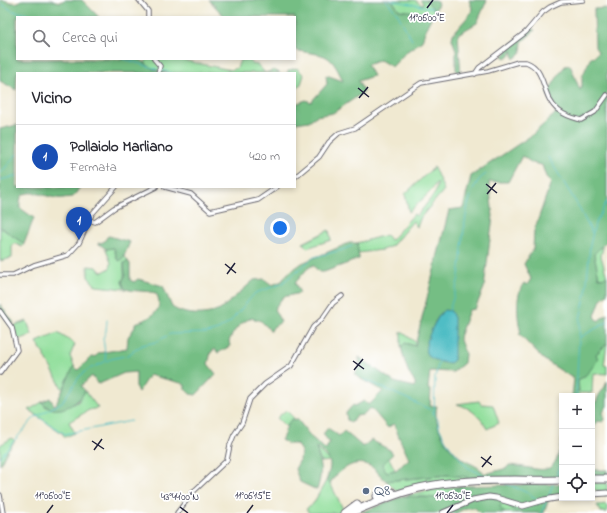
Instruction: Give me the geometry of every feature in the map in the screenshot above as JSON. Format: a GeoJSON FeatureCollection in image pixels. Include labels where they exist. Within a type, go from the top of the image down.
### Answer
{"type":"FeatureCollection","features":[{"type":"Feature","properties":{"kind":"highway"},"geometry":{"type":"LineString","coordinates":[[595,479],[607,479]]}},
{"type":"Feature","properties":{"kind":"highway"},"geometry":{"type":"LineString","coordinates":[[350,513],[393,495],[434,485],[461,482],[559,480]]}},
{"type":"Feature","properties":{"kind":"highway"},"geometry":{"type":"LineString","coordinates":[[595,483],[607,483]]}},
{"type":"Feature","properties":{"kind":"highway"},"geometry":{"type":"LineString","coordinates":[[377,496],[423,484],[434,485]]}},
{"type":"Feature","properties":{"kind":"highway"},"geometry":{"type":"LineString","coordinates":[[360,513],[407,495],[436,489],[461,486],[559,484]]}},
{"type":"Feature","properties":{"kind":"highway"},"geometry":{"type":"LineString","coordinates":[[345,513],[356,504]]}},
{"type":"Feature","properties":{"kind":"street"},"geometry":{"type":"LineString","coordinates":[[139,0],[148,11],[148,16]]}},
{"type":"Feature","properties":{"kind":"street"},"geometry":{"type":"LineString","coordinates":[[475,74],[479,68],[526,32],[550,6],[570,0],[583,0]]}},
{"type":"Feature","properties":{"kind":"street"},"geometry":{"type":"LineString","coordinates":[[155,60],[160,66],[158,72]]}},
{"type":"Feature","properties":{"kind":"street"},"geometry":{"type":"LineString","coordinates":[[296,176],[319,157],[329,142],[339,133],[355,128],[421,83],[475,74],[518,62],[530,63],[539,70],[546,91],[556,109],[581,120],[595,112],[607,95]]}},
{"type":"Feature","properties":{"kind":"street"},"geometry":{"type":"LineString","coordinates":[[0,275],[13,275],[34,265],[68,255],[79,243],[92,214],[115,188]]}},
{"type":"Feature","properties":{"kind":"street"},"geometry":{"type":"LineString","coordinates":[[89,220],[95,222],[100,220],[114,208],[154,188]]}},
{"type":"Feature","properties":{"kind":"street"},"geometry":{"type":"LineString","coordinates":[[169,188],[191,194],[210,211],[258,200],[276,188]]}},
{"type":"Feature","properties":{"kind":"street"},"geometry":{"type":"LineString","coordinates":[[177,513],[193,492],[227,460],[234,435],[242,423],[250,400],[265,384],[291,366],[313,327],[333,303],[342,296]]}},
{"type":"Feature","properties":{"kind":"street"},"geometry":{"type":"LineString","coordinates":[[0,311],[12,328],[17,350],[0,373]]}},
{"type":"Feature","properties":{"kind":"street"},"geometry":{"type":"LineString","coordinates":[[595,494],[607,493]]}},
{"type":"Feature","properties":{"kind":"street"},"geometry":{"type":"LineString","coordinates":[[0,496],[3,513]]}},
{"type":"Feature","properties":{"kind":"street"},"geometry":{"type":"LineString","coordinates":[[443,513],[473,500],[489,497],[523,506],[559,498]]}},
{"type":"Feature","properties":{"kind":"green space"},"geometry":{"type":"Polygon","coordinates":[[[0,0],[16,3],[22,0],[51,0],[60,2],[65,0],[82,0],[98,16],[16,16],[16,60],[141,60],[153,69],[163,72],[16,72],[16,90],[0,81],[0,0]]]}},
{"type":"Feature","properties":{"kind":"green space"},"geometry":{"type":"Polygon","coordinates":[[[209,0],[392,0],[399,10],[433,14],[426,28],[422,41],[406,52],[392,67],[380,60],[367,65],[373,76],[358,81],[364,92],[333,113],[316,116],[309,121],[296,123],[296,104],[306,100],[311,102],[327,84],[326,75],[343,81],[334,64],[325,56],[296,50],[296,16],[224,16],[209,0]]]}},
{"type":"Feature","properties":{"kind":"green space"},"geometry":{"type":"Polygon","coordinates":[[[392,0],[415,0],[422,5],[423,3],[420,0],[426,0],[435,11],[433,14],[399,10],[392,0]]]}},
{"type":"Feature","properties":{"kind":"green space"},"geometry":{"type":"Polygon","coordinates":[[[426,0],[436,0],[438,4],[435,11],[426,0]]]}},
{"type":"Feature","properties":{"kind":"green space"},"geometry":{"type":"Polygon","coordinates":[[[469,0],[487,0],[477,23],[458,34],[461,76],[456,70],[456,50],[452,39],[453,34],[471,13],[472,8],[469,0]]]}},
{"type":"Feature","properties":{"kind":"green space"},"geometry":{"type":"Polygon","coordinates":[[[607,8],[607,241],[594,254],[599,278],[607,277],[607,294],[601,299],[595,316],[598,321],[607,314],[607,344],[596,354],[598,359],[590,371],[578,380],[579,391],[572,393],[574,379],[543,359],[519,334],[521,333],[518,314],[519,293],[524,283],[527,285],[531,279],[524,264],[533,249],[534,231],[551,182],[546,177],[542,165],[532,163],[522,156],[508,182],[489,182],[493,216],[484,288],[475,309],[469,310],[459,337],[465,354],[464,363],[453,372],[430,371],[428,389],[431,390],[430,406],[437,406],[436,413],[439,429],[447,444],[458,456],[485,474],[507,468],[509,465],[546,469],[551,467],[556,461],[559,452],[559,480],[468,482],[467,477],[448,475],[386,481],[372,467],[364,464],[358,464],[342,470],[330,483],[326,481],[330,462],[326,455],[316,447],[320,464],[319,484],[317,490],[300,482],[295,469],[300,460],[301,451],[296,444],[288,444],[281,440],[288,424],[292,419],[298,420],[311,437],[326,450],[329,442],[323,434],[328,428],[339,436],[344,431],[363,447],[371,440],[390,450],[393,454],[382,465],[387,472],[396,470],[409,459],[399,438],[395,425],[393,424],[388,428],[371,408],[362,415],[356,416],[351,423],[347,420],[346,413],[353,405],[355,406],[364,401],[369,405],[383,391],[355,374],[360,365],[359,357],[394,382],[415,387],[415,382],[408,370],[401,347],[405,343],[415,346],[449,210],[463,208],[471,176],[532,135],[555,114],[556,109],[547,93],[565,66],[570,65],[580,90],[582,85],[582,77],[591,57],[595,56],[598,52],[595,47],[594,9],[607,8]],[[440,314],[435,322],[426,346],[454,360],[453,347],[440,314]]]}},
{"type":"Feature","properties":{"kind":"green space"},"geometry":{"type":"Polygon","coordinates":[[[530,28],[535,30],[522,42],[521,53],[514,59],[512,50],[510,56],[505,58],[503,56],[507,51],[505,50],[530,28]]]}},
{"type":"Feature","properties":{"kind":"green space"},"geometry":{"type":"Polygon","coordinates":[[[146,60],[182,60],[231,70],[237,68],[240,60],[250,60],[252,64],[258,65],[264,72],[163,72],[153,69],[145,63],[146,60]]]}},
{"type":"Feature","properties":{"kind":"green space"},"geometry":{"type":"Polygon","coordinates":[[[297,68],[304,75],[301,84],[296,88],[296,72],[288,72],[289,70],[297,68]]]}},
{"type":"Feature","properties":{"kind":"green space"},"geometry":{"type":"Polygon","coordinates":[[[16,125],[16,188],[79,188],[73,197],[59,198],[32,193],[23,195],[20,200],[20,208],[34,218],[24,244],[0,227],[0,129],[16,125]]]}},
{"type":"Feature","properties":{"kind":"green space"},"geometry":{"type":"Polygon","coordinates":[[[434,167],[444,190],[421,217],[417,227],[413,221],[392,246],[382,250],[358,253],[357,243],[386,235],[391,240],[414,214],[417,216],[435,193],[438,183],[436,183],[431,191],[409,212],[405,194],[434,167]]]}},
{"type":"Feature","properties":{"kind":"green space"},"geometry":{"type":"Polygon","coordinates":[[[0,227],[24,244],[22,247],[15,243],[12,247],[12,258],[0,261],[0,227]]]}},
{"type":"Feature","properties":{"kind":"green space"},"geometry":{"type":"Polygon","coordinates":[[[329,230],[331,240],[307,248],[303,243],[329,230]]]}},
{"type":"Feature","properties":{"kind":"green space"},"geometry":{"type":"Polygon","coordinates":[[[109,236],[130,242],[124,256],[120,261],[117,259],[114,248],[106,249],[98,243],[104,242],[109,236]]]}},
{"type":"Feature","properties":{"kind":"green space"},"geometry":{"type":"Polygon","coordinates":[[[349,243],[357,243],[359,259],[324,272],[319,272],[313,265],[307,269],[295,283],[300,293],[283,297],[274,309],[281,322],[273,327],[271,331],[261,321],[252,318],[241,324],[235,330],[229,341],[230,346],[218,353],[215,349],[211,352],[208,364],[216,374],[196,395],[190,394],[185,389],[185,385],[181,383],[149,375],[138,392],[136,388],[136,372],[124,373],[99,384],[92,376],[81,386],[85,391],[82,396],[77,401],[65,408],[53,409],[47,407],[42,402],[50,398],[55,406],[74,366],[78,370],[90,358],[99,353],[127,348],[128,337],[135,327],[135,323],[146,319],[157,309],[159,299],[156,293],[125,289],[122,282],[125,276],[124,263],[128,261],[130,264],[130,280],[134,282],[138,279],[163,286],[172,307],[183,312],[202,314],[220,310],[254,280],[264,279],[272,285],[282,281],[287,274],[302,263],[349,243]]]}},
{"type":"Feature","properties":{"kind":"green space"},"geometry":{"type":"Polygon","coordinates":[[[603,247],[601,256],[607,277],[599,278],[594,254],[598,249],[603,247]]]}},
{"type":"Feature","properties":{"kind":"green space"},"geometry":{"type":"Polygon","coordinates":[[[114,248],[117,259],[122,260],[124,256],[128,261],[124,263],[124,275],[122,282],[125,289],[96,286],[88,277],[88,266],[97,267],[103,272],[110,268],[111,263],[106,249],[114,248]]]}},
{"type":"Feature","properties":{"kind":"green space"},"geometry":{"type":"Polygon","coordinates":[[[0,304],[14,323],[10,325],[0,311],[0,304]]]}},
{"type":"Feature","properties":{"kind":"green space"},"geometry":{"type":"Polygon","coordinates":[[[27,321],[32,335],[18,340],[13,326],[27,321]]]}},
{"type":"Feature","properties":{"kind":"green space"},"geometry":{"type":"Polygon","coordinates":[[[401,331],[415,342],[415,346],[405,343],[401,347],[401,331]]]}},
{"type":"Feature","properties":{"kind":"green space"},"geometry":{"type":"Polygon","coordinates":[[[58,333],[75,344],[70,356],[74,366],[63,390],[37,342],[58,333]]]}},
{"type":"Feature","properties":{"kind":"green space"},"geometry":{"type":"Polygon","coordinates":[[[607,344],[604,365],[607,366],[607,374],[593,373],[592,393],[576,393],[579,391],[577,380],[584,377],[596,354],[607,344]]]}},
{"type":"Feature","properties":{"kind":"green space"},"geometry":{"type":"Polygon","coordinates":[[[607,381],[607,406],[603,412],[605,420],[603,422],[598,421],[595,425],[595,402],[605,387],[607,381]]]}},
{"type":"Feature","properties":{"kind":"green space"},"geometry":{"type":"Polygon","coordinates":[[[85,391],[98,408],[89,410],[69,422],[75,433],[65,437],[62,433],[29,410],[42,402],[46,407],[74,404],[78,402],[85,391]]]}},
{"type":"Feature","properties":{"kind":"green space"},"geometry":{"type":"Polygon","coordinates":[[[479,401],[481,404],[493,405],[499,423],[487,429],[475,413],[457,404],[479,401]]]}},
{"type":"Feature","properties":{"kind":"green space"},"geometry":{"type":"Polygon","coordinates":[[[286,410],[295,419],[288,423],[286,427],[277,418],[286,410]]]}},
{"type":"Feature","properties":{"kind":"green space"},"geometry":{"type":"Polygon","coordinates":[[[12,438],[15,441],[7,451],[0,465],[0,445],[12,438]]]}},
{"type":"Feature","properties":{"kind":"green space"},"geometry":{"type":"Polygon","coordinates":[[[315,447],[330,461],[321,462],[315,447]]]}},
{"type":"Feature","properties":{"kind":"green space"},"geometry":{"type":"Polygon","coordinates":[[[389,458],[395,470],[387,472],[382,465],[389,458]]]}},
{"type":"Feature","properties":{"kind":"green space"},"geometry":{"type":"Polygon","coordinates":[[[595,470],[607,470],[607,479],[595,479],[595,470]]]}},
{"type":"Feature","properties":{"kind":"green space"},"geometry":{"type":"Polygon","coordinates":[[[448,475],[468,477],[468,482],[397,491],[386,481],[448,475]]]}},
{"type":"Feature","properties":{"kind":"green space"},"geometry":{"type":"Polygon","coordinates":[[[326,481],[330,483],[345,513],[309,513],[306,509],[313,504],[326,481]]]}},
{"type":"Feature","properties":{"kind":"green space"},"geometry":{"type":"Polygon","coordinates":[[[595,483],[607,483],[607,493],[595,490],[595,483]]]}},
{"type":"Feature","properties":{"kind":"green space"},"geometry":{"type":"Polygon","coordinates":[[[559,484],[559,497],[549,499],[544,513],[516,513],[503,500],[500,507],[505,513],[480,513],[475,508],[466,508],[456,513],[360,513],[403,496],[440,498],[461,486],[559,484]]]}},
{"type":"Feature","properties":{"kind":"green space"},"geometry":{"type":"Polygon","coordinates":[[[461,486],[440,498],[403,496],[436,489],[461,486]]]}},
{"type":"Feature","properties":{"kind":"green space"},"geometry":{"type":"Polygon","coordinates":[[[503,500],[516,513],[505,513],[499,507],[503,500]]]}},
{"type":"Feature","properties":{"kind":"green space"},"geometry":{"type":"Polygon","coordinates":[[[607,504],[607,512],[600,512],[597,505],[607,504]]]}},
{"type":"Feature","properties":{"kind":"water"},"geometry":{"type":"Polygon","coordinates":[[[444,310],[451,311],[454,318],[454,360],[449,364],[433,359],[426,353],[431,330],[444,310]]]}},
{"type":"Feature","properties":{"kind":"waterway"},"geometry":{"type":"LineString","coordinates":[[386,0],[397,13],[412,40]]}},
{"type":"Feature","properties":{"kind":"waterway"},"geometry":{"type":"LineString","coordinates":[[390,0],[432,8]]}},
{"type":"Feature","properties":{"kind":"waterway"},"geometry":{"type":"LineString","coordinates":[[0,3],[13,11],[40,16]]}},
{"type":"Feature","properties":{"kind":"waterway"},"geometry":{"type":"LineString","coordinates":[[127,60],[157,69]]}},
{"type":"Feature","properties":{"kind":"waterway"},"geometry":{"type":"LineString","coordinates":[[161,70],[168,72]]}},
{"type":"Feature","properties":{"kind":"waterway"},"geometry":{"type":"LineString","coordinates":[[0,174],[16,155]]}},
{"type":"Feature","properties":{"kind":"waterway"},"geometry":{"type":"LineString","coordinates":[[548,157],[577,204],[592,233]]}},
{"type":"Feature","properties":{"kind":"waterway"},"geometry":{"type":"LineString","coordinates":[[449,311],[458,281],[468,206],[472,192],[478,181],[486,174]]}},
{"type":"Feature","properties":{"kind":"waterway"},"geometry":{"type":"LineString","coordinates":[[0,180],[16,176]]}},
{"type":"Feature","properties":{"kind":"waterway"},"geometry":{"type":"LineString","coordinates":[[576,393],[580,319],[586,293],[590,245],[595,224],[607,201]]}},
{"type":"Feature","properties":{"kind":"waterway"},"geometry":{"type":"LineString","coordinates":[[0,457],[34,418],[62,402],[80,376],[87,370],[111,359],[128,355],[142,345],[156,342],[170,334],[207,333],[218,330],[230,322],[255,293],[281,284],[314,257],[352,246]]}},
{"type":"Feature","properties":{"kind":"waterway"},"geometry":{"type":"LineString","coordinates":[[106,360],[103,338],[106,331],[107,320]]}},
{"type":"Feature","properties":{"kind":"waterway"},"geometry":{"type":"LineString","coordinates":[[579,338],[607,322]]}},
{"type":"Feature","properties":{"kind":"waterway"},"geometry":{"type":"LineString","coordinates":[[434,414],[435,378],[439,361]]}},
{"type":"Feature","properties":{"kind":"waterway"},"geometry":{"type":"LineString","coordinates":[[364,379],[429,409],[438,419],[439,427],[446,441],[467,467],[487,477]]}},
{"type":"Feature","properties":{"kind":"waterway"},"geometry":{"type":"LineString","coordinates":[[37,416],[65,434],[131,421]]}},
{"type":"Feature","properties":{"kind":"waterway"},"geometry":{"type":"LineString","coordinates":[[556,477],[560,465]]}},
{"type":"Feature","properties":{"kind":"waterway"},"geometry":{"type":"LineString","coordinates":[[505,483],[528,493],[538,500]]}},
{"type":"Feature","properties":{"kind":"waterway"},"geometry":{"type":"LineString","coordinates":[[548,498],[553,484]]}},
{"type":"Feature","properties":{"kind":"waterway"},"geometry":{"type":"LineString","coordinates":[[541,513],[546,502]]}},
{"type":"Feature","properties":{"kind":"place","name":"Pollaiolo Marliano"},"geometry":{"type":"Point","coordinates":[79,240]}},
{"type":"Feature","properties":{"kind":"place","name":"Q8"},"geometry":{"type":"Point","coordinates":[366,491]}}]}
